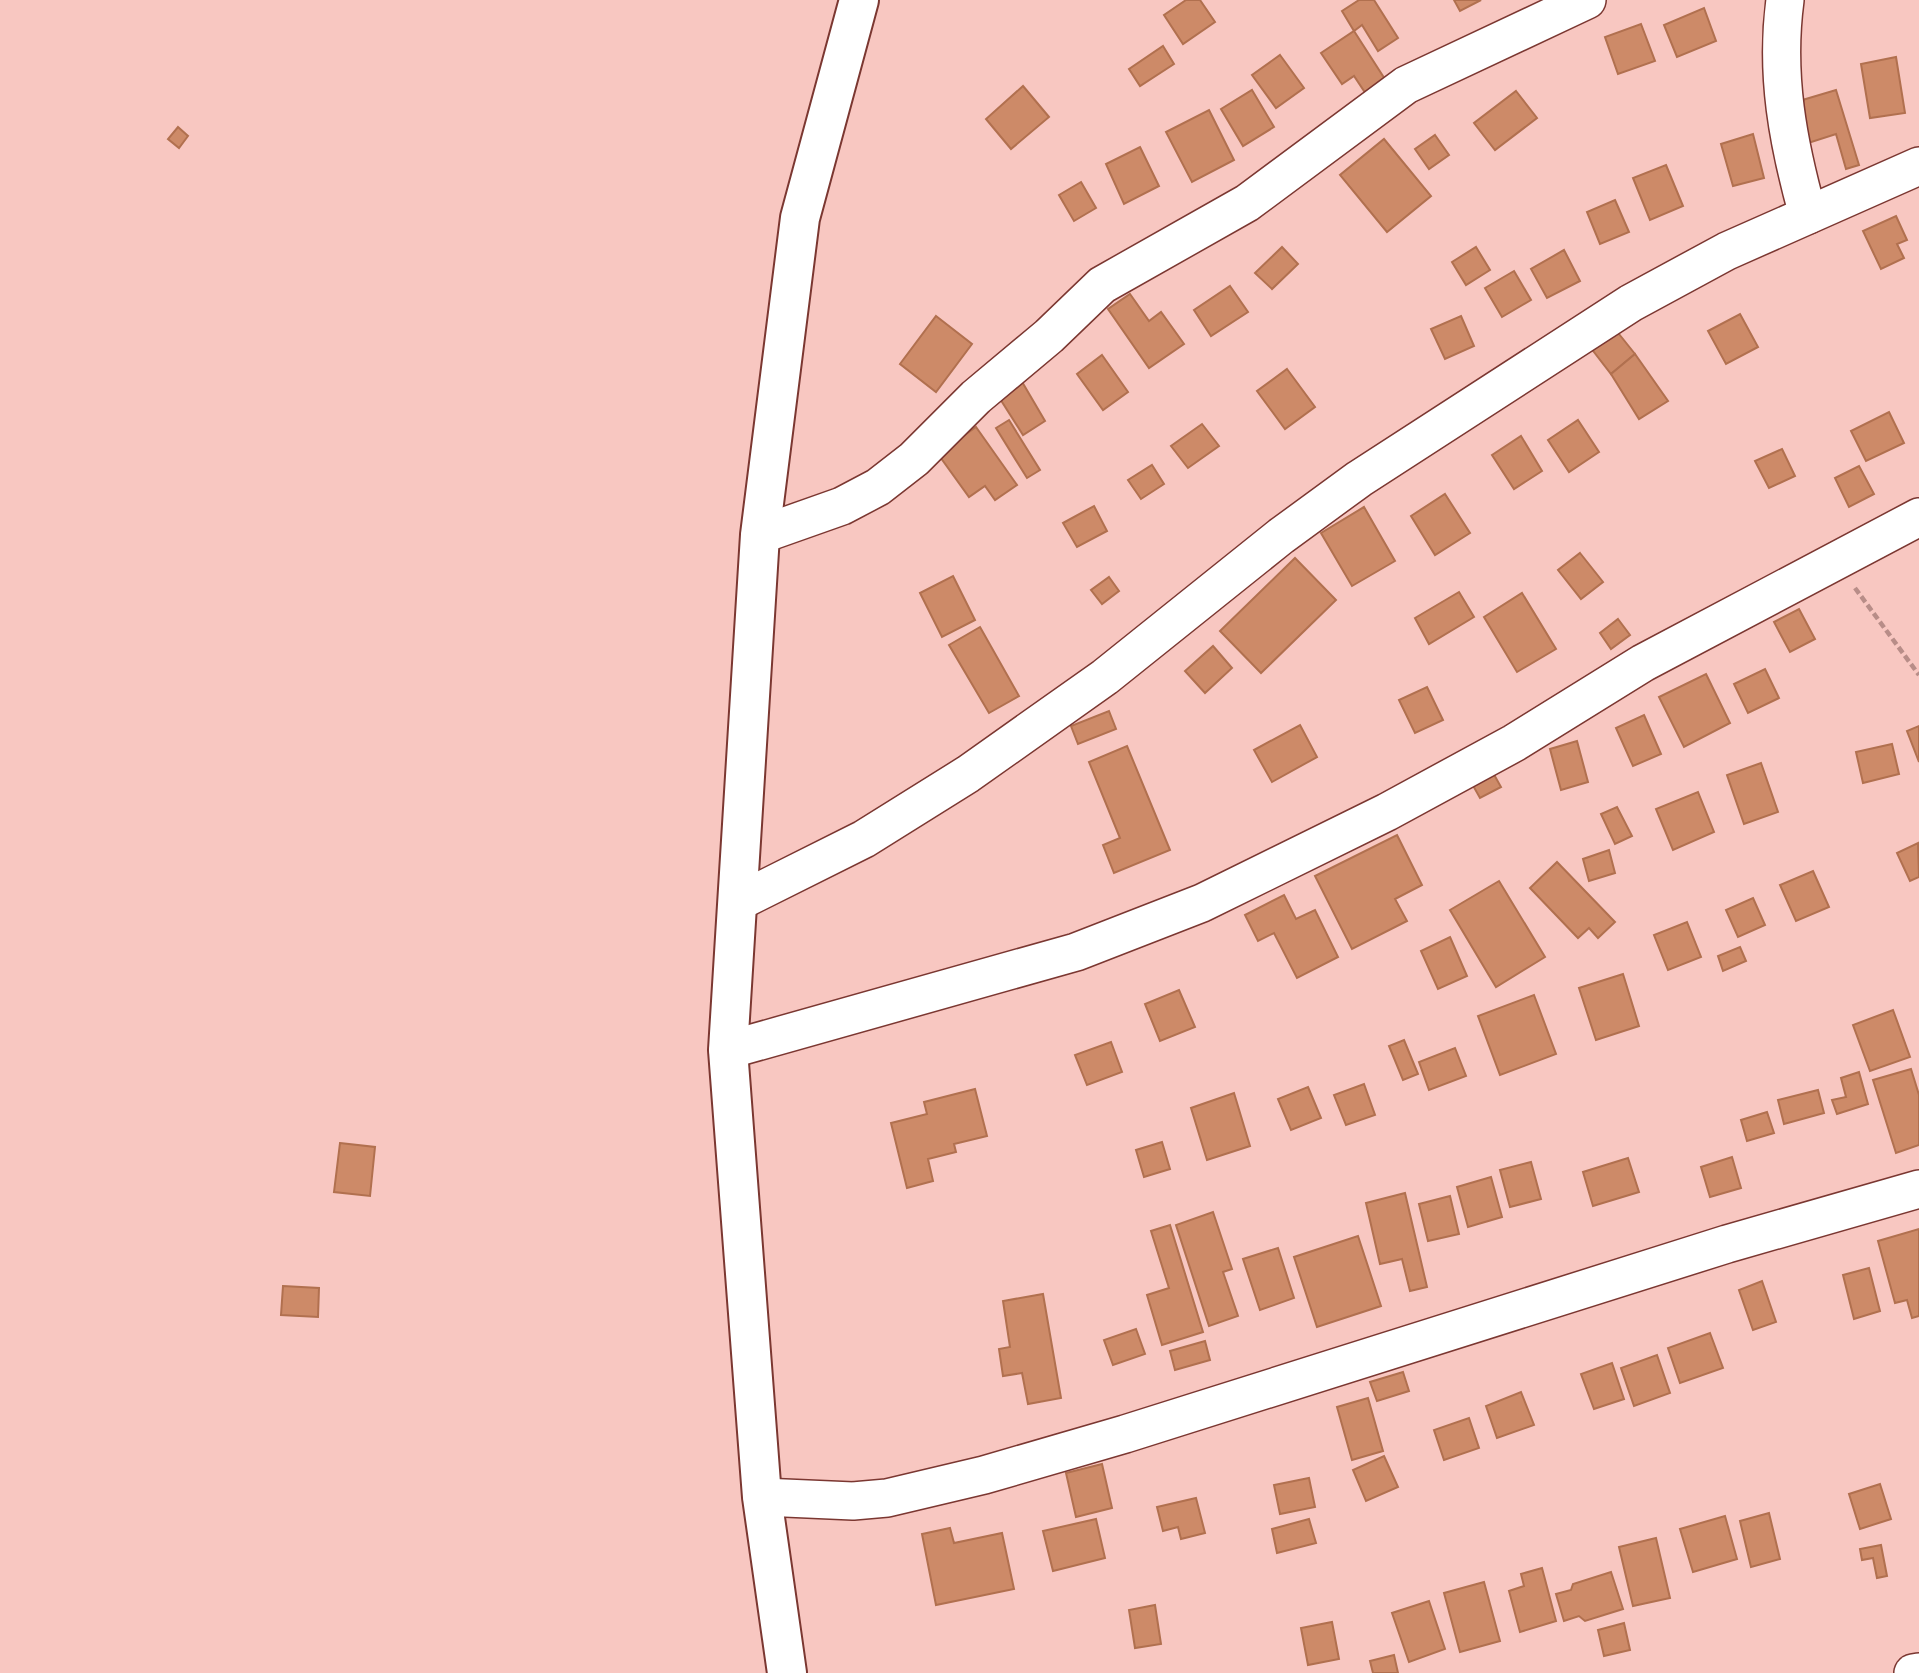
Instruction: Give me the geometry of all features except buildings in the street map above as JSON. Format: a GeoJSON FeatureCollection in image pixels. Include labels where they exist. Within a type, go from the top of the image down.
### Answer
{"type":"FeatureCollection","features":[{"type":"Feature","properties":{"kind":"main road"},"geometry":{"type":"LineString","coordinates":[[786,1673],[762,1497],[728,1050],[760,535],[800,218],[859,0]]}},
{"type":"Feature","properties":{"kind":"street"},"geometry":{"type":"LineString","coordinates":[[760,535],[842,506],[878,486],[914,459],[976,397],[1049,336],[1102,285],[1247,203],[1406,85],[1587,0]]}},
{"type":"Feature","properties":{"kind":"street"},"geometry":{"type":"LineString","coordinates":[[1785,0],[1781,49],[1783,103],[1793,160],[1808,215]]}},
{"type":"Feature","properties":{"kind":"street"},"geometry":{"type":"LineString","coordinates":[[738,902],[864,839],[968,774],[1105,677],[1292,528],[1359,479],[1631,303],[1727,251],[1919,166]]}},
{"type":"Feature","properties":{"kind":"street"},"geometry":{"type":"LineString","coordinates":[[728,1050],[1076,952],[1202,903],[1387,813],[1514,743],[1643,663],[1837,563],[1919,517]]}},
{"type":"Feature","properties":{"kind":"street"},"geometry":{"type":"LineString","coordinates":[[762,1497],[853,1502],[887,1498],[984,1475],[1125,1434],[1727,1244],[1919,1189]]}},
{"type":"Feature","properties":{"kind":"street"},"geometry":{"type":"LineString","coordinates":[[1913,1673],[1919,1672]]}},
{"type":"Feature","properties":{"kind":"path"},"geometry":{"type":"LineString","coordinates":[[1837,563],[1919,675]]}}]}
